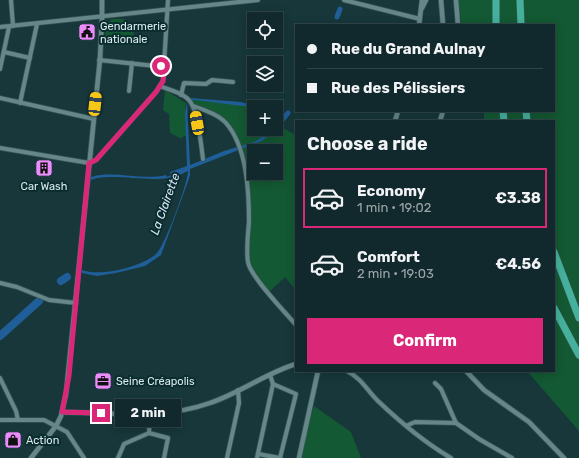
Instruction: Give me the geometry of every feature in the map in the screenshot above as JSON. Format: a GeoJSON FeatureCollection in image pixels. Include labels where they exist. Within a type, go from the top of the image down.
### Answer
{"type":"FeatureCollection","features":[{"type":"Feature","properties":{"kind":"highway"},"geometry":{"type":"LineString","coordinates":[[496,0],[496,24]]}},
{"type":"Feature","properties":{"kind":"highway"},"geometry":{"type":"LineString","coordinates":[[520,0],[521,24]]}},
{"type":"Feature","properties":{"kind":"highway"},"geometry":{"type":"LineString","coordinates":[[555,255],[579,318]]}},
{"type":"Feature","properties":{"kind":"highway"},"geometry":{"type":"LineString","coordinates":[[555,310],[579,355]]}},
{"type":"Feature","properties":{"kind":"street"},"geometry":{"type":"LineString","coordinates":[[0,69],[11,26],[11,0]]}},
{"type":"Feature","properties":{"kind":"street"},"geometry":{"type":"LineString","coordinates":[[31,458],[56,426],[62,414],[68,382],[94,119],[102,0]]}},
{"type":"Feature","properties":{"kind":"street"},"geometry":{"type":"LineString","coordinates":[[0,148],[89,163],[96,160],[160,86],[165,67],[168,0]]}},
{"type":"Feature","properties":{"kind":"street"},"geometry":{"type":"LineString","coordinates":[[0,27],[258,0]]}},
{"type":"Feature","properties":{"kind":"street"},"geometry":{"type":"LineString","coordinates":[[344,0],[353,1],[420,19]]}},
{"type":"Feature","properties":{"kind":"street"},"geometry":{"type":"LineString","coordinates":[[419,24],[422,0]]}},
{"type":"Feature","properties":{"kind":"street"},"geometry":{"type":"LineString","coordinates":[[421,9],[426,0]]}},
{"type":"Feature","properties":{"kind":"street"},"geometry":{"type":"LineString","coordinates":[[441,0],[443,24]]}},
{"type":"Feature","properties":{"kind":"street"},"geometry":{"type":"LineString","coordinates":[[456,0],[458,24]]}},
{"type":"Feature","properties":{"kind":"street"},"geometry":{"type":"LineString","coordinates":[[20,103],[37,24]]}},
{"type":"Feature","properties":{"kind":"street"},"geometry":{"type":"LineString","coordinates":[[4,52],[30,58]]}},
{"type":"Feature","properties":{"kind":"street"},"geometry":{"type":"LineString","coordinates":[[99,60],[165,67]]}},
{"type":"Feature","properties":{"kind":"street"},"geometry":{"type":"LineString","coordinates":[[129,91],[132,64]]}},
{"type":"Feature","properties":{"kind":"street"},"geometry":{"type":"LineString","coordinates":[[181,95],[184,83],[206,84],[212,80],[233,82]]}},
{"type":"Feature","properties":{"kind":"street"},"geometry":{"type":"LineString","coordinates":[[160,86],[181,95],[189,100],[193,106],[204,159]]}},
{"type":"Feature","properties":{"kind":"street"},"geometry":{"type":"LineString","coordinates":[[0,98],[94,119]]}},
{"type":"Feature","properties":{"kind":"street"},"geometry":{"type":"LineString","coordinates":[[193,106],[218,116],[226,122],[232,133],[244,162],[249,211],[248,261],[259,280],[295,324]]}},
{"type":"Feature","properties":{"kind":"street"},"geometry":{"type":"LineString","coordinates":[[0,283],[17,287],[49,300],[76,303]]}},
{"type":"Feature","properties":{"kind":"street"},"geometry":{"type":"LineString","coordinates":[[62,414],[150,415],[202,406],[295,364]]}},
{"type":"Feature","properties":{"kind":"street"},"geometry":{"type":"LineString","coordinates":[[299,458],[318,372]]}},
{"type":"Feature","properties":{"kind":"street"},"geometry":{"type":"LineString","coordinates":[[349,372],[355,376],[376,399],[438,450],[452,458]]}},
{"type":"Feature","properties":{"kind":"street"},"geometry":{"type":"LineString","coordinates":[[467,372],[484,390],[529,422],[564,458]]}},
{"type":"Feature","properties":{"kind":"street"},"geometry":{"type":"LineString","coordinates":[[270,375],[273,384],[257,456],[280,458],[296,394],[273,384]]}},
{"type":"Feature","properties":{"kind":"street"},"geometry":{"type":"LineString","coordinates":[[0,378],[16,411],[18,420]]}},
{"type":"Feature","properties":{"kind":"street"},"geometry":{"type":"LineString","coordinates":[[435,383],[441,389],[456,423],[479,439],[512,458]]}},
{"type":"Feature","properties":{"kind":"street"},"geometry":{"type":"LineString","coordinates":[[227,458],[239,403],[238,390]]}},
{"type":"Feature","properties":{"kind":"street"},"geometry":{"type":"LineString","coordinates":[[149,433],[150,415]]}},
{"type":"Feature","properties":{"kind":"street"},"geometry":{"type":"LineString","coordinates":[[0,420],[41,420],[56,426],[67,432],[84,458]]}},
{"type":"Feature","properties":{"kind":"street"},"geometry":{"type":"LineString","coordinates":[[408,425],[415,422],[456,423]]}},
{"type":"Feature","properties":{"kind":"street"},"geometry":{"type":"LineString","coordinates":[[118,458],[124,444],[149,433],[168,438],[164,458]]}},
{"type":"Feature","properties":{"kind":"green space"},"geometry":{"type":"Polygon","coordinates":[[[458,0],[579,0],[579,431],[528,372],[555,372],[555,120],[484,120],[484,112],[555,112],[555,24],[462,24],[458,0]]]}},
{"type":"Feature","properties":{"kind":"green space"},"geometry":{"type":"Polygon","coordinates":[[[112,19],[124,19],[133,26],[134,42],[130,45],[106,44],[106,27],[112,19]]]}},
{"type":"Feature","properties":{"kind":"green space"},"geometry":{"type":"Polygon","coordinates":[[[165,90],[186,103],[186,136],[182,137],[182,139],[170,133],[169,114],[163,110],[165,90]]]}},
{"type":"Feature","properties":{"kind":"green space"},"geometry":{"type":"Polygon","coordinates":[[[191,99],[241,103],[247,105],[247,136],[283,136],[283,128],[295,134],[295,289],[285,277],[269,292],[248,261],[249,211],[244,162],[232,133],[218,116],[193,106],[191,99]]]}},
{"type":"Feature","properties":{"kind":"green space"},"geometry":{"type":"Polygon","coordinates":[[[314,406],[351,432],[361,458],[299,458],[314,406]]]}},
{"type":"Feature","properties":{"kind":"water"},"geometry":{"type":"Polygon","coordinates":[[[190,98],[241,102],[247,104],[247,106],[242,106],[192,100],[190,98]]]}},
{"type":"Feature","properties":{"kind":"water"},"geometry":{"type":"Polygon","coordinates":[[[187,102],[190,165],[224,151],[247,144],[247,147],[190,169],[190,176],[161,255],[145,266],[116,273],[97,276],[82,273],[82,270],[90,272],[110,271],[142,263],[157,253],[161,248],[180,200],[188,171],[169,180],[167,178],[149,179],[105,177],[96,178],[90,181],[91,177],[100,175],[157,177],[166,175],[167,177],[171,175],[170,172],[187,166],[185,113],[187,102]]]}},
{"type":"Feature","properties":{"kind":"water"},"geometry":{"type":"Polygon","coordinates":[[[264,136],[268,136],[262,141],[254,144],[247,144],[264,136]]]}},
{"type":"Feature","properties":{"kind":"waterway"},"geometry":{"type":"LineString","coordinates":[[337,17],[340,9]]}},
{"type":"Feature","properties":{"kind":"waterway"},"geometry":{"type":"LineString","coordinates":[[283,119],[288,113]]}},
{"type":"Feature","properties":{"kind":"waterway","name":"La Clairette"},"geometry":{"type":"LineString","coordinates":[[61,281],[67,277]]}},
{"type":"Feature","properties":{"kind":"waterway","name":"La Clairette"},"geometry":{"type":"LineString","coordinates":[[0,336],[39,301]]}},
{"type":"Feature","properties":{"kind":"place","name":"Gendarmerie nationale"},"geometry":{"type":"Point","coordinates":[87,32]}},
{"type":"Feature","properties":{"kind":"place","name":"Car Wash"},"geometry":{"type":"Point","coordinates":[44,168]}},
{"type":"Feature","properties":{"kind":"place","name":"Seine Créapolis"},"geometry":{"type":"Point","coordinates":[103,381]}},
{"type":"Feature","properties":{"kind":"place","name":"Action"},"geometry":{"type":"Point","coordinates":[13,440]}},
{"type":"Feature","properties":{"kind":"route"},"geometry":{"type":"LineString","coordinates":[[101,413],[62,412],[69,376],[89,163],[96,160],[156,92],[163,81],[165,67],[161,66]]}}]}
